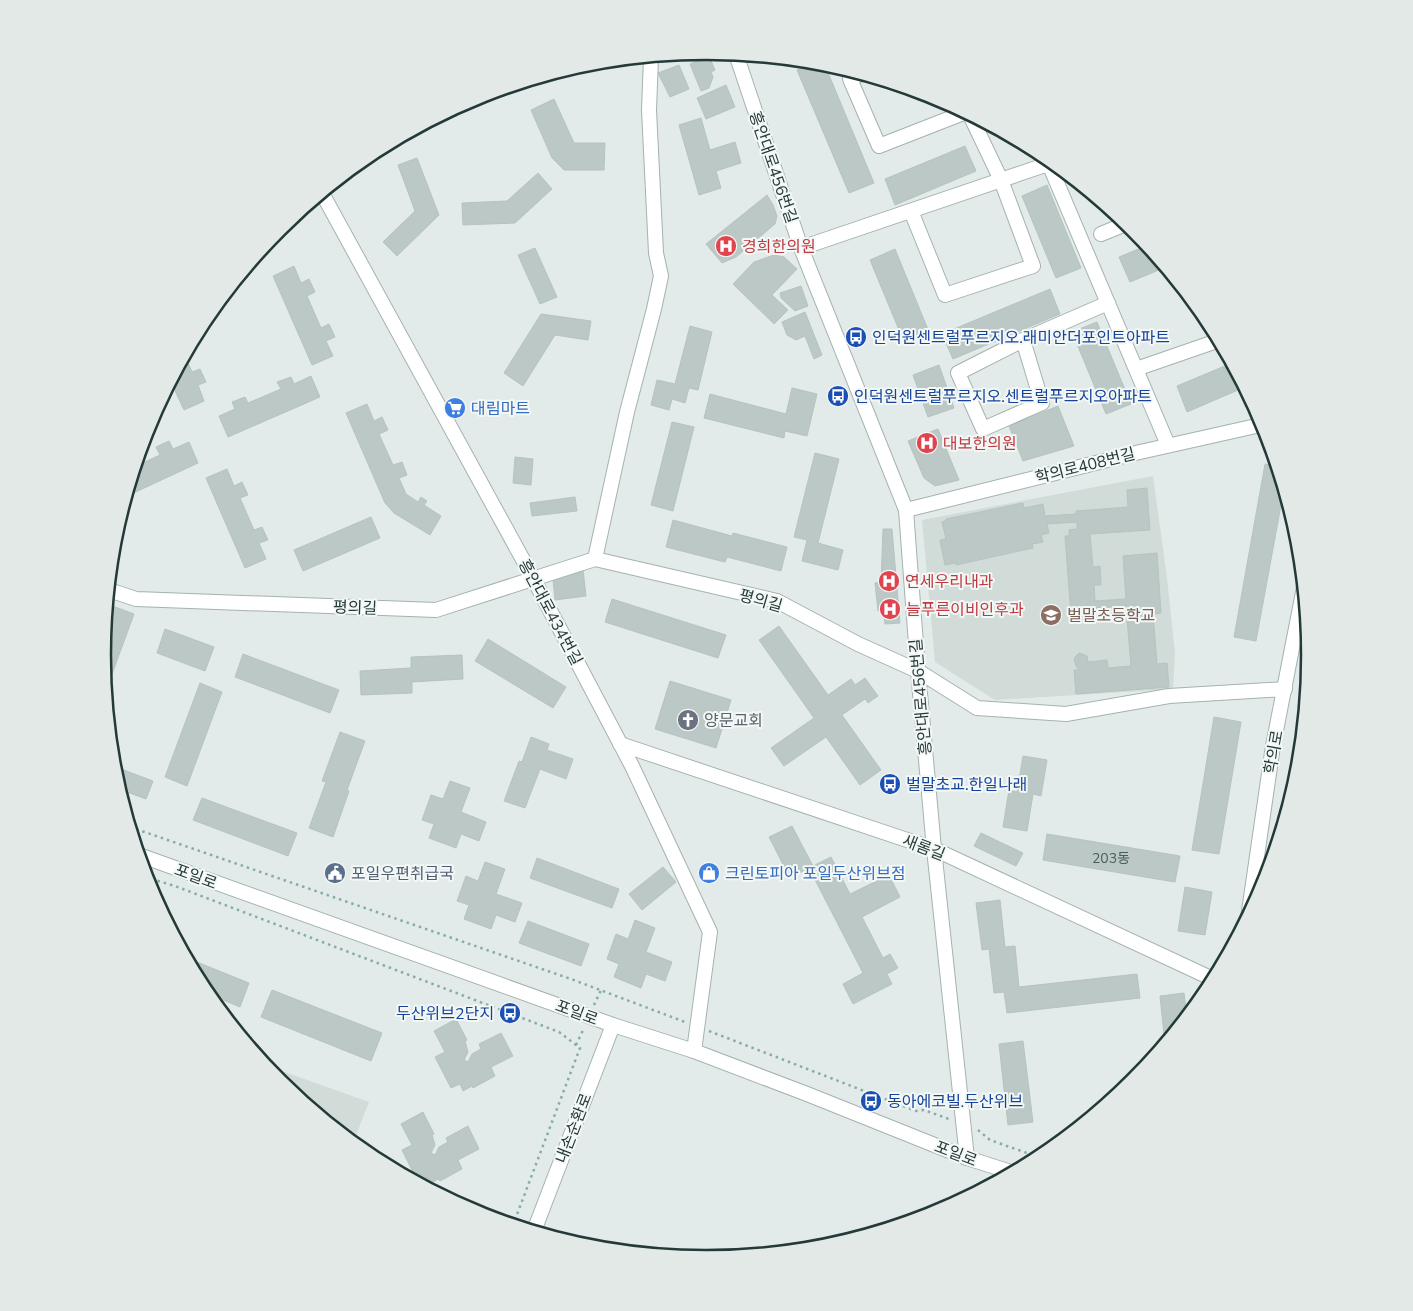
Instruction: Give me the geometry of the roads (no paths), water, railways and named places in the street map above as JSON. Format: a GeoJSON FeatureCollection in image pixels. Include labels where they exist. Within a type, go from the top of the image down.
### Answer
{"type":"FeatureCollection","features":[{"type":"Feature","properties":{"kind":"street","name":"흥안대로456번길"},"geometry":{"type":"LineString","coordinates":[[738,61],[801,248],[906,510],[934,849],[967,1158]]}},
{"type":"Feature","properties":{"kind":"street"},"geometry":{"type":"LineString","coordinates":[[595,559],[627,412],[661,276],[656,253],[649,110],[651,63]]}},
{"type":"Feature","properties":{"kind":"street"},"geometry":{"type":"LineString","coordinates":[[852,78],[850,79],[879,146],[957,115]]}},
{"type":"Feature","properties":{"kind":"street"},"geometry":{"type":"LineString","coordinates":[[911,211],[945,295],[1033,266],[1001,180],[974,123]]}},
{"type":"Feature","properties":{"kind":"street"},"geometry":{"type":"LineString","coordinates":[[801,248],[1044,165]]}},
{"type":"Feature","properties":{"kind":"street"},"geometry":{"type":"LineString","coordinates":[[1055,173],[1168,445]]}},
{"type":"Feature","properties":{"kind":"street","name":"흥안대로434번길"},"geometry":{"type":"LineString","coordinates":[[325,199],[533,578],[620,744],[710,932],[694,1051]]}},
{"type":"Feature","properties":{"kind":"street"},"geometry":{"type":"LineString","coordinates":[[1101,234],[1120,227]]}},
{"type":"Feature","properties":{"kind":"street"},"geometry":{"type":"LineString","coordinates":[[1023,340],[1042,403],[983,429],[958,373],[1023,340],[1108,303]]}},
{"type":"Feature","properties":{"kind":"street"},"geometry":{"type":"LineString","coordinates":[[1136,369],[1213,343]]}},
{"type":"Feature","properties":{"kind":"street","name":"학의로408번길"},"geometry":{"type":"LineString","coordinates":[[906,510],[1168,445],[1256,426]]}},
{"type":"Feature","properties":{"kind":"street","name":"평의길"},"geometry":{"type":"LineString","coordinates":[[115,592],[136,599],[436,610],[595,559],[777,602],[858,644],[918,671],[977,708],[1066,714],[1169,696],[1285,689]]}},
{"type":"Feature","properties":{"kind":"street","name":"학의로"},"geometry":{"type":"LineString","coordinates":[[1251,896],[1273,746],[1300,608]]}},
{"type":"Feature","properties":{"kind":"street","name":"새롬길"},"geometry":{"type":"LineString","coordinates":[[620,744],[934,849],[1208,977]]}},
{"type":"Feature","properties":{"kind":"street","name":"포일로"},"geometry":{"type":"LineString","coordinates":[[147,858],[613,1025],[694,1051],[967,1158],[1005,1170]]}},
{"type":"Feature","properties":{"kind":"street","name":"내손순환로"},"geometry":{"type":"LineString","coordinates":[[536,1226],[613,1025]]}},
{"type":"Feature","properties":{"kind":"place","name":"경희한의원"},"geometry":{"type":"Point","coordinates":[726,246]}},
{"type":"Feature","properties":{"kind":"place","name":"인덕원센트럴푸르지오.래미안더포인트아파트"},"geometry":{"type":"Point","coordinates":[856,337]}},
{"type":"Feature","properties":{"kind":"place","name":"인덕원센트럴푸르지오.센트럴푸르지오아파트"},"geometry":{"type":"Point","coordinates":[838,396]}},
{"type":"Feature","properties":{"kind":"place","name":"대림마트"},"geometry":{"type":"Point","coordinates":[455,408]}},
{"type":"Feature","properties":{"kind":"place","name":"대보한의원"},"geometry":{"type":"Point","coordinates":[927,443]}},
{"type":"Feature","properties":{"kind":"place","name":"연세우리내과"},"geometry":{"type":"Point","coordinates":[889,581]}},
{"type":"Feature","properties":{"kind":"place","name":"늘푸른이비인후과"},"geometry":{"type":"Point","coordinates":[890,609]}},
{"type":"Feature","properties":{"kind":"place","name":"벌말초등학교"},"geometry":{"type":"Point","coordinates":[1051,615]}},
{"type":"Feature","properties":{"kind":"place","name":"양문교회"},"geometry":{"type":"Point","coordinates":[688,720]}},
{"type":"Feature","properties":{"kind":"place","name":"벌말초교.한일나래"},"geometry":{"type":"Point","coordinates":[890,784]}},
{"type":"Feature","properties":{"kind":"place","name":"포일우편취급국"},"geometry":{"type":"Point","coordinates":[335,873]}},
{"type":"Feature","properties":{"kind":"place","name":"크린토피아 포일두산위브점"},"geometry":{"type":"Point","coordinates":[709,873]}},
{"type":"Feature","properties":{"kind":"place","name":"두산위브2단지"},"geometry":{"type":"Point","coordinates":[510,1013]}},
{"type":"Feature","properties":{"kind":"place","name":"동아에코빌.두산위브"},"geometry":{"type":"Point","coordinates":[871,1101]}}]}
